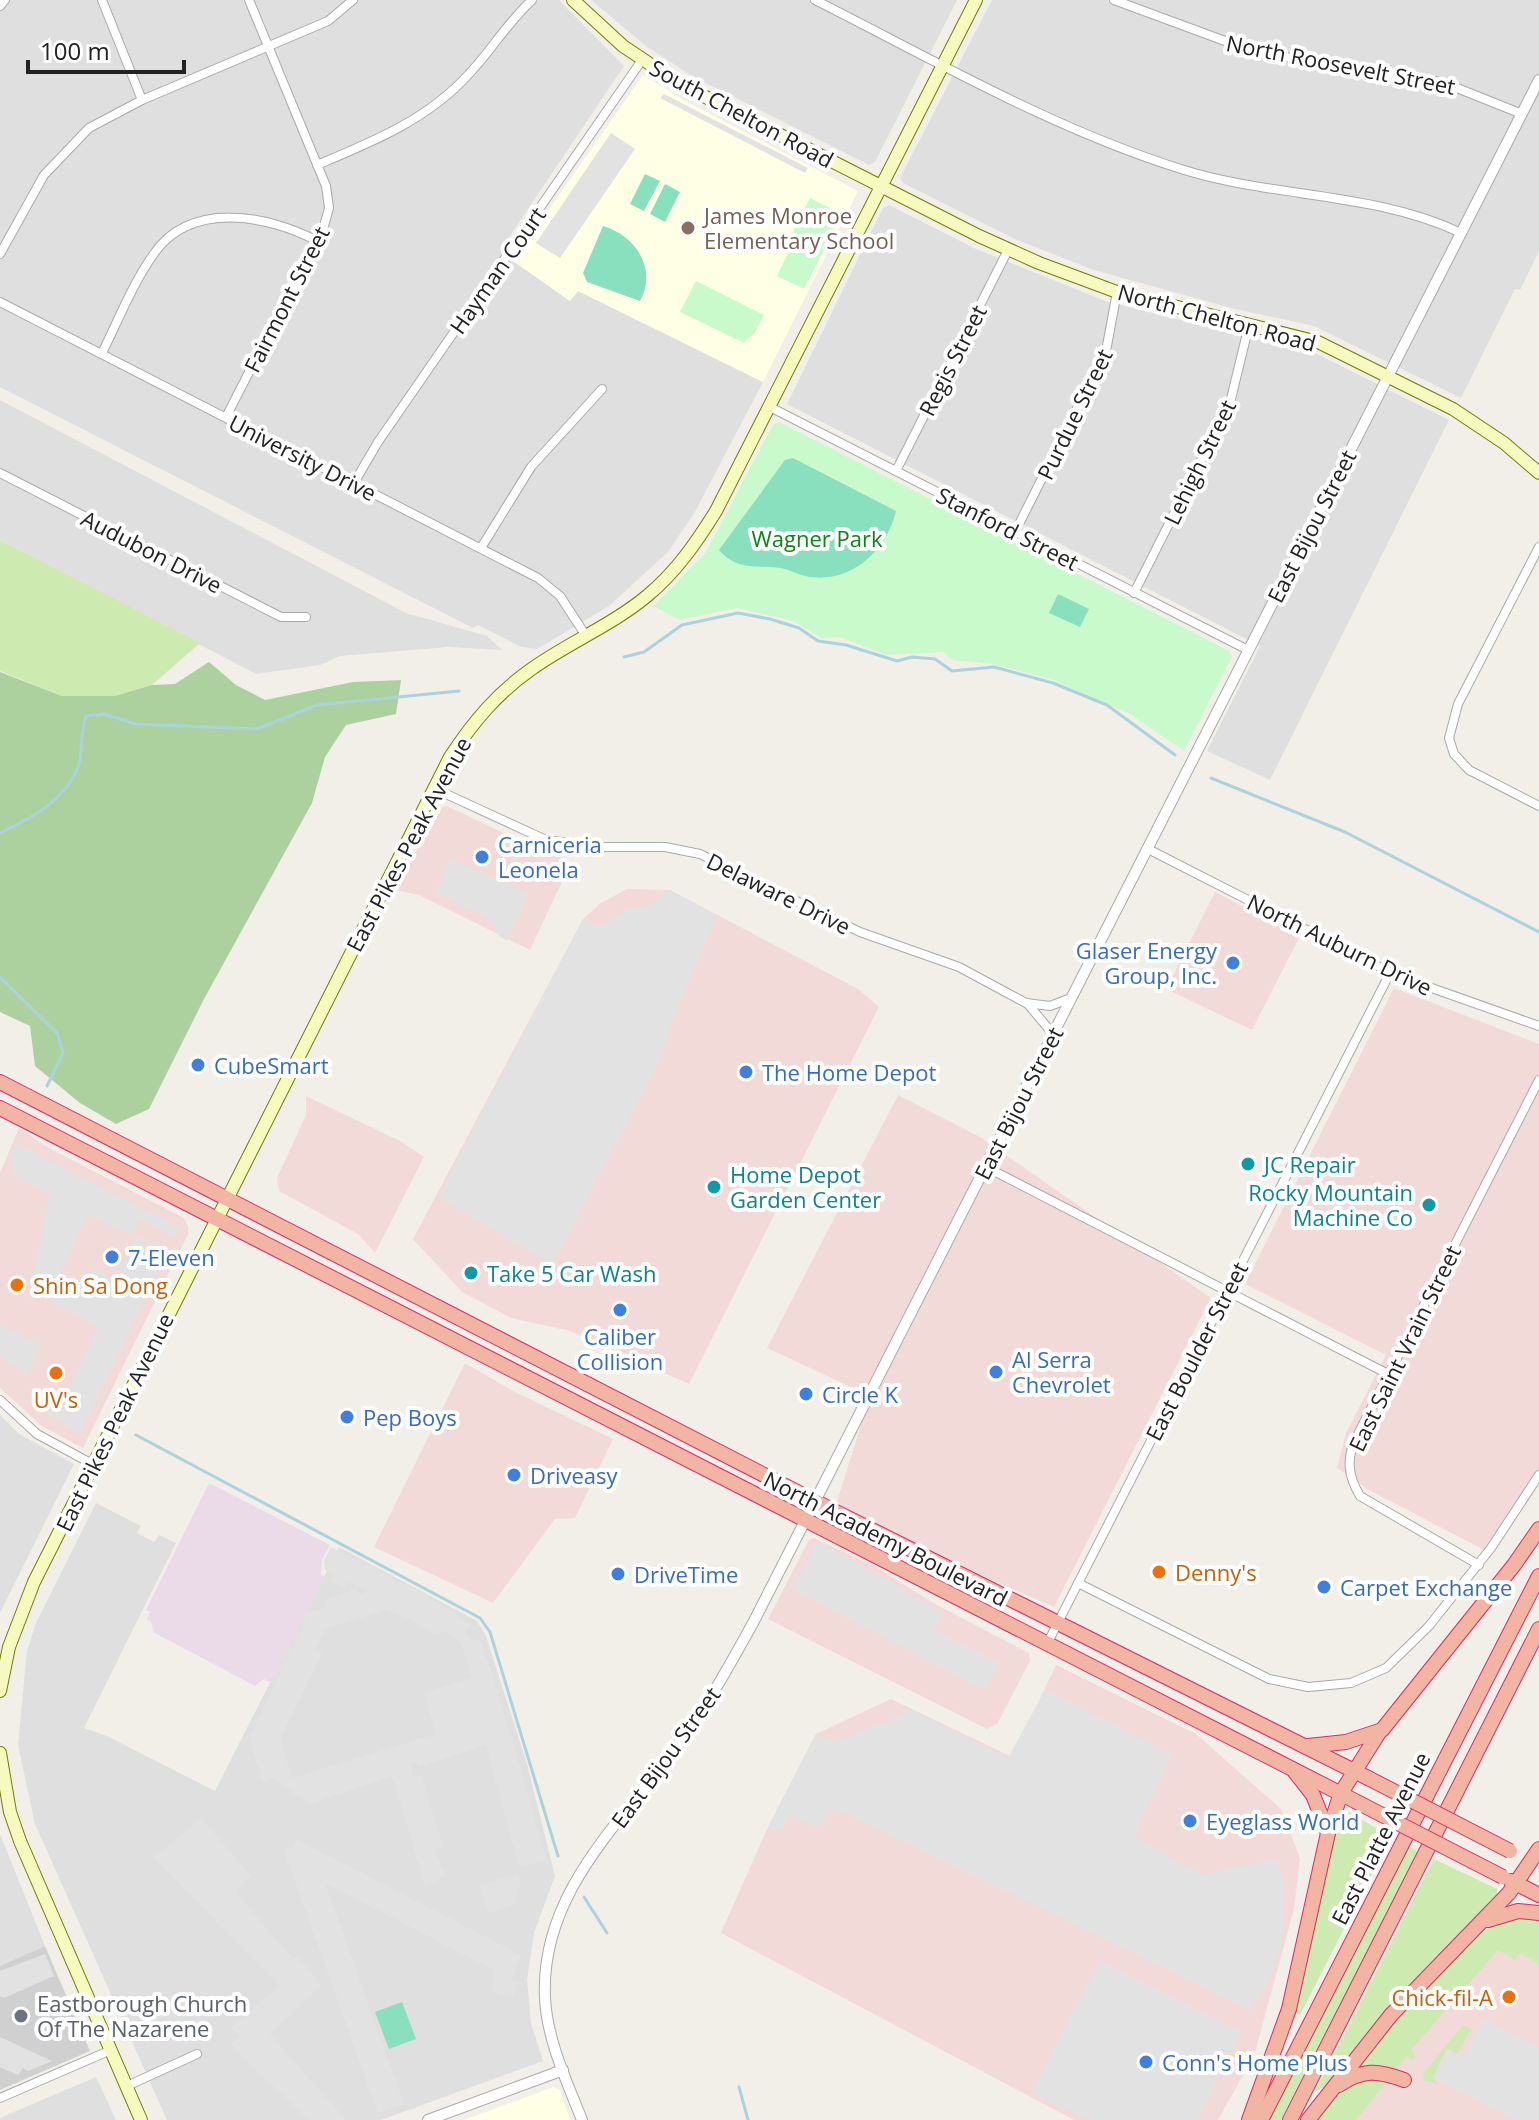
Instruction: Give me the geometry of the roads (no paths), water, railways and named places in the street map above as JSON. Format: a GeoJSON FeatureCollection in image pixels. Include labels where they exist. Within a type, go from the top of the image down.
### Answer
{"type":"FeatureCollection","features":[{"type":"Feature","properties":{"kind":"highway","name":"North Academy Boulevard"},"geometry":{"type":"LineString","coordinates":[[0,1082],[1058,1624],[1510,1851],[1537,1859]]}},
{"type":"Feature","properties":{"kind":"highway","name":"North Academy Boulevard"},"geometry":{"type":"LineString","coordinates":[[0,1108],[1539,1895]]}},
{"type":"Feature","properties":{"kind":"highway"},"geometry":{"type":"LineString","coordinates":[[1249,2120],[1289,2009],[1328,1833],[1341,1793],[1353,1770],[1382,1730],[1487,1600],[1539,1529]]}},
{"type":"Feature","properties":{"kind":"highway","name":"East Platte Avenue"},"geometry":{"type":"LineString","coordinates":[[1261,2120],[1539,1576]]}},
{"type":"Feature","properties":{"kind":"highway","name":"East Platte Avenue"},"geometry":{"type":"LineString","coordinates":[[1290,2120],[1539,1629]]}},
{"type":"Feature","properties":{"kind":"highway"},"geometry":{"type":"LineString","coordinates":[[1303,1746],[1346,1742],[1382,1730]]}},
{"type":"Feature","properties":{"kind":"highway"},"geometry":{"type":"LineString","coordinates":[[1292,1768],[1313,1795],[1328,1833]]}},
{"type":"Feature","properties":{"kind":"highway"},"geometry":{"type":"LineString","coordinates":[[1308,2120],[1412,1992],[1484,1921],[1537,1859]]}},
{"type":"Feature","properties":{"kind":"highway"},"geometry":{"type":"LineString","coordinates":[[1484,1921],[1518,1911],[1539,1913]]}},
{"type":"Feature","properties":{"kind":"highway"},"geometry":{"type":"LineString","coordinates":[[1323,2099],[1361,2072],[1387,2073],[1404,2080]]}},
{"type":"Feature","properties":{"kind":"main road","name":"South Chelton Road"},"geometry":{"type":"LineString","coordinates":[[573,0],[642,60],[689,89],[881,185]]}},
{"type":"Feature","properties":{"kind":"main road","name":"East Pikes Peak Avenue"},"geometry":{"type":"LineString","coordinates":[[0,1691],[18,1618],[225,1197],[433,788],[464,736],[495,699],[533,667],[648,595],[688,554],[716,511],[976,0]]}},
{"type":"Feature","properties":{"kind":"main road","name":"North Chelton Road"},"geometry":{"type":"LineString","coordinates":[[881,185],[1008,250],[1117,292],[1318,342],[1476,423],[1539,473]]}},
{"type":"Feature","properties":{"kind":"main road"},"geometry":{"type":"LineString","coordinates":[[0,1753],[10,1812],[20,1841],[141,2120]]}},
{"type":"Feature","properties":{"kind":"street"},"geometry":{"type":"LineString","coordinates":[[0,6],[5,0]]}},
{"type":"Feature","properties":{"kind":"street"},"geometry":{"type":"LineString","coordinates":[[102,0],[142,100]]}},
{"type":"Feature","properties":{"kind":"street","name":"Fairmont Street"},"geometry":{"type":"LineString","coordinates":[[226,417],[317,241],[329,208],[317,165],[249,0]]}},
{"type":"Feature","properties":{"kind":"street"},"geometry":{"type":"LineString","coordinates":[[0,254],[32,192],[60,156],[89,128],[142,100],[328,21],[353,0]]}},
{"type":"Feature","properties":{"kind":"street"},"geometry":{"type":"LineString","coordinates":[[317,165],[384,137],[439,102],[470,73],[532,0]]}},
{"type":"Feature","properties":{"kind":"street"},"geometry":{"type":"LineString","coordinates":[[815,0],[1086,135],[1156,161],[1252,187],[1400,210],[1461,233]]}},
{"type":"Feature","properties":{"kind":"street","name":"North Roosevelt Street"},"geometry":{"type":"LineString","coordinates":[[1114,0],[1197,33],[1250,48],[1306,62],[1442,82],[1522,114]]}},
{"type":"Feature","properties":{"kind":"street","name":"Hayman Court"},"geometry":{"type":"LineString","coordinates":[[354,483],[378,442],[642,60]]}},
{"type":"Feature","properties":{"kind":"street","name":"East Bijou Street"},"geometry":{"type":"LineString","coordinates":[[582,2120],[563,2070],[545,2002],[548,1945],[564,1899],[599,1846],[703,1711],[805,1522],[1539,80]]}},
{"type":"Feature","properties":{"kind":"street"},"geometry":{"type":"LineString","coordinates":[[102,353],[153,255],[186,229],[213,220],[247,217],[294,229],[317,241]]}},
{"type":"Feature","properties":{"kind":"street","name":"Regis Street"},"geometry":{"type":"LineString","coordinates":[[896,471],[1008,250]]}},
{"type":"Feature","properties":{"kind":"street","name":"Purdue Street"},"geometry":{"type":"LineString","coordinates":[[1015,532],[1106,351],[1117,292]]}},
{"type":"Feature","properties":{"kind":"street","name":"University Drive"},"geometry":{"type":"LineString","coordinates":[[0,302],[481,548],[551,587],[586,636]]}},
{"type":"Feature","properties":{"kind":"street","name":"Lehigh Street"},"geometry":{"type":"LineString","coordinates":[[1134,593],[1230,403],[1249,325]]}},
{"type":"Feature","properties":{"kind":"street"},"geometry":{"type":"LineString","coordinates":[[481,548],[531,467],[602,389]]}},
{"type":"Feature","properties":{"kind":"street","name":"Stanford Street"},"geometry":{"type":"LineString","coordinates":[[768,406],[1248,650]]}},
{"type":"Feature","properties":{"kind":"street","name":"Audubon Drive"},"geometry":{"type":"LineString","coordinates":[[0,473],[281,617],[306,617]]}},
{"type":"Feature","properties":{"kind":"street"},"geometry":{"type":"LineString","coordinates":[[1539,547],[1458,704],[1449,729],[1450,746],[1460,763],[1539,806]]}},
{"type":"Feature","properties":{"kind":"street","name":"Delaware Drive"},"geometry":{"type":"LineString","coordinates":[[433,788],[546,840],[579,846],[665,847],[708,857],[860,932],[959,967],[1026,1003],[1053,1034]]}},
{"type":"Feature","properties":{"kind":"street","name":"North Auburn Drive"},"geometry":{"type":"LineString","coordinates":[[1148,849],[1390,973],[1539,1026]]}},
{"type":"Feature","properties":{"kind":"street","name":"East Boulder Street"},"geometry":{"type":"LineString","coordinates":[[1047,1644],[1390,973]]}},
{"type":"Feature","properties":{"kind":"street"},"geometry":{"type":"LineString","coordinates":[[1026,1003],[1050,1006],[1071,998]]}},
{"type":"Feature","properties":{"kind":"street","name":"East Saint Vrain Street"},"geometry":{"type":"LineString","coordinates":[[1479,1565],[1370,1503],[1354,1486],[1349,1470],[1351,1449],[1539,1080]]}},
{"type":"Feature","properties":{"kind":"street"},"geometry":{"type":"LineString","coordinates":[[986,1167],[1388,1374]]}},
{"type":"Feature","properties":{"kind":"street"},"geometry":{"type":"LineString","coordinates":[[0,1400],[37,1434],[94,1465]]}},
{"type":"Feature","properties":{"kind":"street"},"geometry":{"type":"LineString","coordinates":[[1078,1583],[1257,1675],[1281,1683],[1321,1687],[1365,1679],[1396,1660],[1479,1565],[1539,1475]]}},
{"type":"Feature","properties":{"kind":"street"},"geometry":{"type":"LineString","coordinates":[[0,2098],[111,2050]]}},
{"type":"Feature","properties":{"kind":"street"},"geometry":{"type":"LineString","coordinates":[[127,2086],[197,2054]]}},
{"type":"Feature","properties":{"kind":"street"},"geometry":{"type":"LineString","coordinates":[[428,2120],[563,2070]]}},
{"type":"Feature","properties":{"kind":"waterway"},"geometry":{"type":"LineString","coordinates":[[624,657],[644,652],[682,625],[738,613],[799,628],[818,641],[846,645],[897,661],[912,657],[935,659],[952,671],[994,667],[1053,683],[1107,705],[1175,755]]}},
{"type":"Feature","properties":{"kind":"waterway"},"geometry":{"type":"LineString","coordinates":[[0,833],[49,805],[69,784],[80,759],[86,716],[104,714],[135,724],[257,729],[317,705],[459,691]]}},
{"type":"Feature","properties":{"kind":"waterway"},"geometry":{"type":"LineString","coordinates":[[1211,778],[1345,832],[1539,932]]}},
{"type":"Feature","properties":{"kind":"waterway"},"geometry":{"type":"LineString","coordinates":[[0,977],[57,1033],[63,1053],[47,1086]]}},
{"type":"Feature","properties":{"kind":"waterway"},"geometry":{"type":"LineString","coordinates":[[136,1435],[480,1618],[490,1632],[558,1856]]}},
{"type":"Feature","properties":{"kind":"waterway"},"geometry":{"type":"LineString","coordinates":[[584,1897],[607,1933]]}},
{"type":"Feature","properties":{"kind":"waterway"},"geometry":{"type":"LineString","coordinates":[[739,2087],[748,2120]]}},
{"type":"Feature","properties":{"kind":"place","name":"James Monroe Elementary School"},"geometry":{"type":"Point","coordinates":[688,228]}},
{"type":"Feature","properties":{"kind":"place","name":"Carniceria Leonela"},"geometry":{"type":"Point","coordinates":[482,857]}},
{"type":"Feature","properties":{"kind":"place","name":"Glaser Energy Group, Inc."},"geometry":{"type":"Point","coordinates":[1233,963]}},
{"type":"Feature","properties":{"kind":"place","name":"CubeSmart"},"geometry":{"type":"Point","coordinates":[198,1065]}},
{"type":"Feature","properties":{"kind":"place","name":"The Home Depot"},"geometry":{"type":"Point","coordinates":[746,1072]}},
{"type":"Feature","properties":{"kind":"place","name":"JC Repair"},"geometry":{"type":"Point","coordinates":[1248,1164]}},
{"type":"Feature","properties":{"kind":"place","name":"Home Depot Garden Center"},"geometry":{"type":"Point","coordinates":[714,1187]}},
{"type":"Feature","properties":{"kind":"place","name":"Rocky Mountain Machine Co"},"geometry":{"type":"Point","coordinates":[1429,1205]}},
{"type":"Feature","properties":{"kind":"place","name":"7-Eleven"},"geometry":{"type":"Point","coordinates":[112,1257]}},
{"type":"Feature","properties":{"kind":"place","name":"Take 5 Car Wash"},"geometry":{"type":"Point","coordinates":[471,1273]}},
{"type":"Feature","properties":{"kind":"place","name":"Shin Sa Dong"},"geometry":{"type":"Point","coordinates":[17,1285]}},
{"type":"Feature","properties":{"kind":"place","name":"Caliber Collision"},"geometry":{"type":"Point","coordinates":[620,1310]}},
{"type":"Feature","properties":{"kind":"place","name":"Al Serra Chevrolet"},"geometry":{"type":"Point","coordinates":[996,1372]}},
{"type":"Feature","properties":{"kind":"place","name":"UV's"},"geometry":{"type":"Point","coordinates":[56,1373]}},
{"type":"Feature","properties":{"kind":"place","name":"Circle K"},"geometry":{"type":"Point","coordinates":[806,1394]}},
{"type":"Feature","properties":{"kind":"place","name":"Pep Boys"},"geometry":{"type":"Point","coordinates":[347,1417]}},
{"type":"Feature","properties":{"kind":"place","name":"Driveasy"},"geometry":{"type":"Point","coordinates":[514,1475]}},
{"type":"Feature","properties":{"kind":"place","name":"Denny's"},"geometry":{"type":"Point","coordinates":[1159,1572]}},
{"type":"Feature","properties":{"kind":"place","name":"DriveTime"},"geometry":{"type":"Point","coordinates":[618,1574]}},
{"type":"Feature","properties":{"kind":"place","name":"Carpet Exchange"},"geometry":{"type":"Point","coordinates":[1324,1587]}},
{"type":"Feature","properties":{"kind":"place","name":"Eyeglass World"},"geometry":{"type":"Point","coordinates":[1190,1821]}},
{"type":"Feature","properties":{"kind":"place","name":"Chick-fil-A"},"geometry":{"type":"Point","coordinates":[1509,1997]}},
{"type":"Feature","properties":{"kind":"place","name":"Eastborough Church Of The Nazarene"},"geometry":{"type":"Point","coordinates":[21,2016]}},
{"type":"Feature","properties":{"kind":"place","name":"Conn's Home Plus"},"geometry":{"type":"Point","coordinates":[1146,2062]}},
{"type":"Feature","properties":{"kind":"park label","name":"Wagner Park"},"geometry":{"type":"Point","coordinates":[817,538]}}]}
